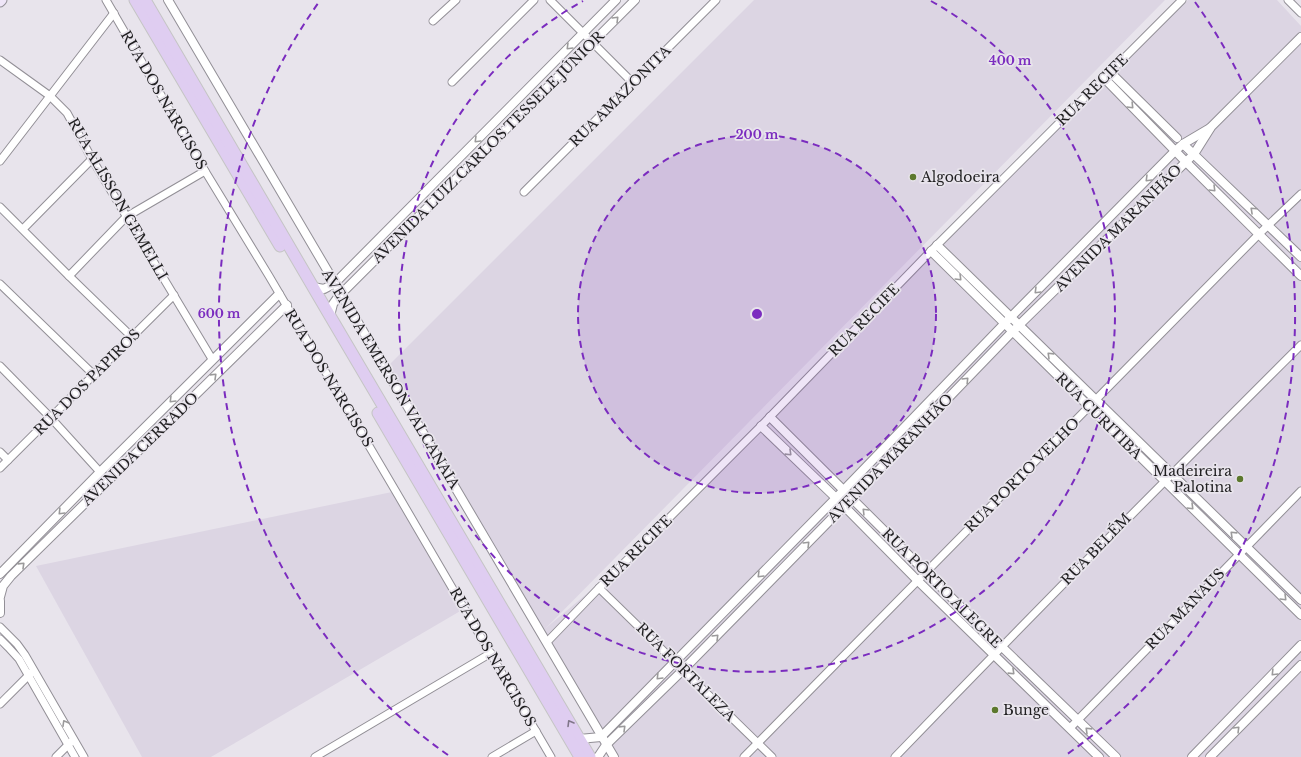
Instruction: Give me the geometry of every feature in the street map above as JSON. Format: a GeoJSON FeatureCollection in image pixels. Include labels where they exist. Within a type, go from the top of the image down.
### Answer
{"type":"FeatureCollection","features":[{"type":"Feature","properties":{"kind":"main road"},"geometry":{"type":"LineString","coordinates":[[135,0],[580,757]]}},
{"type":"Feature","properties":{"kind":"main road"},"geometry":{"type":"LineString","coordinates":[[145,0],[590,757]]}},
{"type":"Feature","properties":{"kind":"street","name":"RUA DOS NARCISOS"},"geometry":{"type":"LineString","coordinates":[[106,0],[205,171],[287,305],[551,757]]}},
{"type":"Feature","properties":{"kind":"street","name":"AVENIDA EMERSON VALCANAIA"},"geometry":{"type":"LineString","coordinates":[[168,0],[614,757]]}},
{"type":"Feature","properties":{"kind":"street"},"geometry":{"type":"LineString","coordinates":[[433,22],[456,0]]}},
{"type":"Feature","properties":{"kind":"street"},"geometry":{"type":"LineString","coordinates":[[452,82],[534,0]]}},
{"type":"Feature","properties":{"kind":"street"},"geometry":{"type":"LineString","coordinates":[[550,0],[633,82]]}},
{"type":"Feature","properties":{"kind":"street","name":"AVENIDA LUIZ CARLOS TESSELE JÚNIOR"},"geometry":{"type":"LineString","coordinates":[[335,283],[616,0]]}},
{"type":"Feature","properties":{"kind":"street","name":"AVENIDA LUIZ CARLOS TESSELE JÚNIOR"},"geometry":{"type":"LineString","coordinates":[[330,316],[333,304],[341,294],[635,0]]}},
{"type":"Feature","properties":{"kind":"street","name":"RUA AMAZONITA"},"geometry":{"type":"LineString","coordinates":[[524,192],[716,0]]}},
{"type":"Feature","properties":{"kind":"street","name":"RUA RECIFE"},"geometry":{"type":"LineString","coordinates":[[547,642],[770,418],[931,251],[1182,0]]}},
{"type":"Feature","properties":{"kind":"street"},"geometry":{"type":"LineString","coordinates":[[1288,0],[1301,13]]}},
{"type":"Feature","properties":{"kind":"street"},"geometry":{"type":"LineString","coordinates":[[0,161],[114,13]]}},
{"type":"Feature","properties":{"kind":"street"},"geometry":{"type":"LineString","coordinates":[[1211,127],[1301,37]]}},
{"type":"Feature","properties":{"kind":"street","name":"RUA ALISSON GEMELLI"},"geometry":{"type":"LineString","coordinates":[[0,60],[50,96],[70,117],[92,159],[126,217],[212,359]]}},
{"type":"Feature","properties":{"kind":"street"},"geometry":{"type":"LineString","coordinates":[[1110,72],[1301,257]]}},
{"type":"Feature","properties":{"kind":"street"},"geometry":{"type":"LineString","coordinates":[[1104,78],[1301,276]]}},
{"type":"Feature","properties":{"kind":"street","name":"AVENIDA MARANHÃO"},"geometry":{"type":"LineString","coordinates":[[601,736],[1175,151],[1180,141],[1211,127]]}},
{"type":"Feature","properties":{"kind":"street","name":"AVENIDA MARANHÃO"},"geometry":{"type":"LineString","coordinates":[[598,757],[606,744],[683,670],[1013,331],[1185,161],[1194,154],[1211,127]]}},
{"type":"Feature","properties":{"kind":"street"},"geometry":{"type":"LineString","coordinates":[[23,228],[92,159]]}},
{"type":"Feature","properties":{"kind":"street"},"geometry":{"type":"LineString","coordinates":[[69,276],[126,217],[205,171]]}},
{"type":"Feature","properties":{"kind":"street","name":"RUA PORTO VELHO"},"geometry":{"type":"LineString","coordinates":[[744,757],[1259,234],[1301,194]]}},
{"type":"Feature","properties":{"kind":"street"},"geometry":{"type":"LineString","coordinates":[[0,207],[132,337]]}},
{"type":"Feature","properties":{"kind":"street","name":"RUA CURITIBA"},"geometry":{"type":"LineString","coordinates":[[937,245],[1301,600]]}},
{"type":"Feature","properties":{"kind":"street","name":"RUA CURITIBA"},"geometry":{"type":"LineString","coordinates":[[931,251],[1239,554],[1299,611]]}},
{"type":"Feature","properties":{"kind":"street"},"geometry":{"type":"LineString","coordinates":[[313,287],[324,289],[335,283]]}},
{"type":"Feature","properties":{"kind":"street"},"geometry":{"type":"LineString","coordinates":[[0,284],[94,374]]}},
{"type":"Feature","properties":{"kind":"street","name":"AVENIDA CERRADO"},"geometry":{"type":"LineString","coordinates":[[0,574],[212,359],[279,294]]}},
{"type":"Feature","properties":{"kind":"street","name":"RUA DOS PAPIROS"},"geometry":{"type":"LineString","coordinates":[[0,468],[174,295]]}},
{"type":"Feature","properties":{"kind":"street","name":"AVENIDA CERRADO"},"geometry":{"type":"LineString","coordinates":[[0,597],[3,586],[11,576],[287,305]]}},
{"type":"Feature","properties":{"kind":"street","name":"RUA BELÉM"},"geometry":{"type":"LineString","coordinates":[[895,757],[1164,480],[1301,345]]}},
{"type":"Feature","properties":{"kind":"street"},"geometry":{"type":"LineString","coordinates":[[0,366],[51,418],[100,472]]}},
{"type":"Feature","properties":{"kind":"street","name":"RUA PÔRTO ALEGRE"},"geometry":{"type":"LineString","coordinates":[[770,418],[971,617],[1116,757]]}},
{"type":"Feature","properties":{"kind":"street","name":"RUA PÔRTO ALEGRE"},"geometry":{"type":"LineString","coordinates":[[761,426],[1097,755]]}},
{"type":"Feature","properties":{"kind":"street"},"geometry":{"type":"LineString","coordinates":[[0,452],[8,460]]}},
{"type":"Feature","properties":{"kind":"street","name":"RUA MANAUS"},"geometry":{"type":"LineString","coordinates":[[1070,728],[1301,491]]}},
{"type":"Feature","properties":{"kind":"street","name":"RUA FORTALEZA"},"geometry":{"type":"LineString","coordinates":[[600,588],[772,757]]}},
{"type":"Feature","properties":{"kind":"street"},"geometry":{"type":"LineString","coordinates":[[0,600],[0,613]]}},
{"type":"Feature","properties":{"kind":"street"},"geometry":{"type":"LineString","coordinates":[[964,625],[971,617]]}},
{"type":"Feature","properties":{"kind":"street"},"geometry":{"type":"LineString","coordinates":[[0,627],[17,644],[75,757]]}},
{"type":"Feature","properties":{"kind":"street"},"geometry":{"type":"LineString","coordinates":[[0,640],[31,673],[84,757]]}},
{"type":"Feature","properties":{"kind":"street"},"geometry":{"type":"LineString","coordinates":[[1192,757],[1301,645]]}},
{"type":"Feature","properties":{"kind":"street"},"geometry":{"type":"LineString","coordinates":[[315,757],[491,653]]}},
{"type":"Feature","properties":{"kind":"street"},"geometry":{"type":"LineString","coordinates":[[1210,757],[1301,665]]}},
{"type":"Feature","properties":{"kind":"street"},"geometry":{"type":"LineString","coordinates":[[0,704],[31,673]]}},
{"type":"Feature","properties":{"kind":"street"},"geometry":{"type":"LineString","coordinates":[[1038,697],[1046,689]]}},
{"type":"Feature","properties":{"kind":"street"},"geometry":{"type":"LineString","coordinates":[[492,757],[536,731]]}},
{"type":"Feature","properties":{"kind":"street"},"geometry":{"type":"LineString","coordinates":[[579,739],[601,736]]}},
{"type":"Feature","properties":{"kind":"street"},"geometry":{"type":"LineString","coordinates":[[56,757],[74,739]]}},
{"type":"Feature","properties":{"kind":"street"},"geometry":{"type":"LineString","coordinates":[[1097,755],[1103,744]]}},
{"type":"Feature","properties":{"kind":"shaded area"},"geometry":{"type":"Polygon","coordinates":[[[754,0],[1165,0],[546,628],[602,581],[844,348],[933,254],[1188,0],[1277,0],[1301,26],[1301,757],[617,757],[386,368],[754,0]]]}},
{"type":"Feature","properties":{"kind":"shaded area"},"geometry":{"type":"Polygon","coordinates":[[[392,492],[462,610],[211,757],[142,757],[36,566],[392,492]]]}},
{"type":"Feature","properties":{"kind":"place","name":"Algodoeira"},"geometry":{"type":"Point","coordinates":[913,177]}},
{"type":"Feature","properties":{"kind":"place","name":"Madeireira Palotina"},"geometry":{"type":"Point","coordinates":[1240,479]}},
{"type":"Feature","properties":{"kind":"place","name":"Bunge"},"geometry":{"type":"Point","coordinates":[995,710]}}]}
